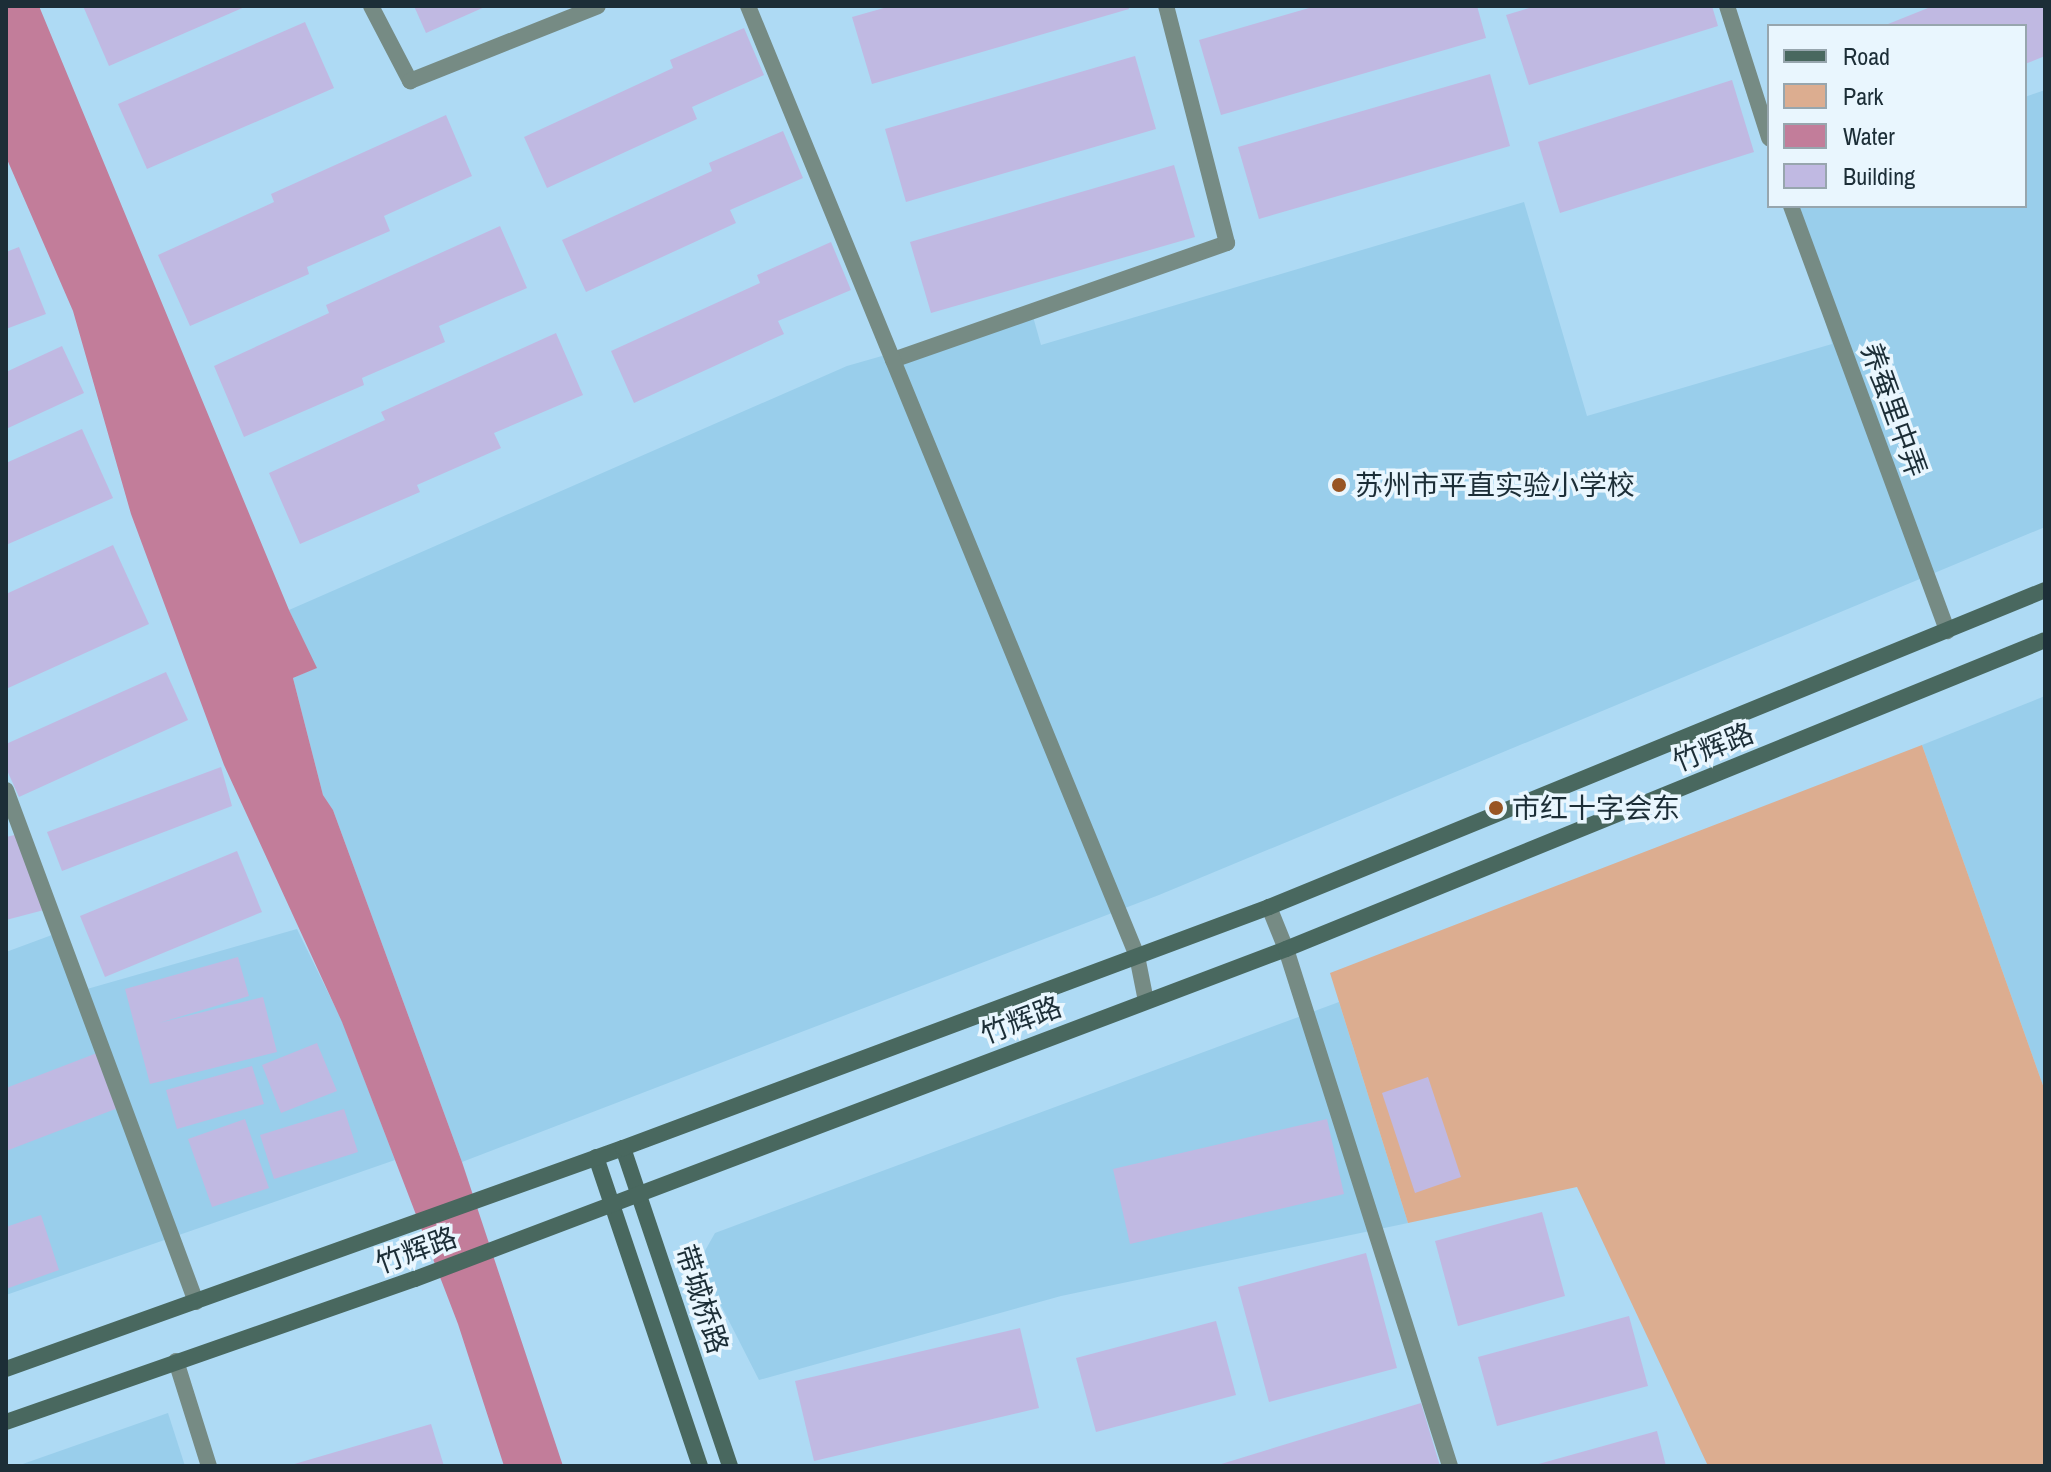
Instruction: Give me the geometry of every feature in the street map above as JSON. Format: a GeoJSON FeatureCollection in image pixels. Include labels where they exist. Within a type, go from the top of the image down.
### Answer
{"type":"FeatureCollection","features":[{"type":"Feature","properties":{"kind":"main road","name":"竹辉路"},"geometry":{"type":"LineString","coordinates":[[6,1369],[623,1148],[1269,907],[2045,590]]}},
{"type":"Feature","properties":{"kind":"main road","name":"竹辉路"},"geometry":{"type":"LineString","coordinates":[[6,1422],[415,1279],[1286,949],[2045,640]]}},
{"type":"Feature","properties":{"kind":"main road","name":"带城桥路"},"geometry":{"type":"LineString","coordinates":[[623,1148],[730,1466]]}},
{"type":"Feature","properties":{"kind":"main road","name":"带城桥路"},"geometry":{"type":"LineString","coordinates":[[596,1157],[700,1466]]}},
{"type":"Feature","properties":{"kind":"street"},"geometry":{"type":"LineString","coordinates":[[371,6],[410,81],[598,6]]}},
{"type":"Feature","properties":{"kind":"street"},"geometry":{"type":"LineString","coordinates":[[748,6],[1137,956],[1146,1001]]}},
{"type":"Feature","properties":{"kind":"street"},"geometry":{"type":"LineString","coordinates":[[893,360],[1227,243],[1166,6]]}},
{"type":"Feature","properties":{"kind":"street"},"geometry":{"type":"LineString","coordinates":[[1727,6],[1767,132]]}},
{"type":"Feature","properties":{"kind":"street","name":"养蚕里中弄"},"geometry":{"type":"LineString","coordinates":[[1792,208],[1947,631]]}},
{"type":"Feature","properties":{"kind":"street"},"geometry":{"type":"LineString","coordinates":[[6,790],[196,1302]]}},
{"type":"Feature","properties":{"kind":"street"},"geometry":{"type":"LineString","coordinates":[[1269,907],[1286,949],[1450,1466]]}},
{"type":"Feature","properties":{"kind":"street"},"geometry":{"type":"LineString","coordinates":[[176,1361],[209,1466]]}},
{"type":"Feature","properties":{"kind":"shaded area"},"geometry":{"type":"Polygon","coordinates":[[[2045,90],[2045,527],[1159,895],[462,1162],[333,810],[323,795],[293,678],[316,668],[289,610],[847,366],[1032,313],[1041,345],[1524,202],[1587,416],[1832,344],[1792,208],[2027,208],[2027,96],[2045,90]]]}},
{"type":"Feature","properties":{"kind":"shaded area"},"geometry":{"type":"Polygon","coordinates":[[[2045,696],[2045,1091],[1922,745],[2045,696]]]}},
{"type":"Feature","properties":{"kind":"shaded area"},"geometry":{"type":"Polygon","coordinates":[[[297,929],[342,1021],[395,1160],[6,1295],[6,952],[60,932],[87,989],[297,929]]]}},
{"type":"Feature","properties":{"kind":"shaded area"},"geometry":{"type":"Polygon","coordinates":[[[1339,1002],[1408,1223],[1061,1296],[759,1380],[705,1274],[702,1256],[715,1233],[1339,1002]]]}},
{"type":"Feature","properties":{"kind":"shaded area"},"geometry":{"type":"Polygon","coordinates":[[[168,1413],[185,1466],[17,1466],[168,1413]]]}},
{"type":"Feature","properties":{"kind":"green space"},"geometry":{"type":"Polygon","coordinates":[[[1922,745],[2045,1091],[2045,1466],[1708,1466],[1577,1187],[1408,1223],[1330,973],[1922,745]]]}},
{"type":"Feature","properties":{"kind":"water"},"geometry":{"type":"Polygon","coordinates":[[[6,6],[39,6],[289,610],[317,668],[293,678],[323,795],[333,810],[462,1162],[563,1466],[504,1466],[458,1324],[342,1022],[224,765],[131,514],[73,311],[6,157],[6,6]]]}},
{"type":"Feature","properties":{"kind":"building"},"geometry":{"type":"Polygon","coordinates":[[[83,6],[247,6],[109,66],[83,6]]]}},
{"type":"Feature","properties":{"kind":"building"},"geometry":{"type":"Polygon","coordinates":[[[414,6],[487,6],[426,33],[414,6]]]}},
{"type":"Feature","properties":{"kind":"building"},"geometry":{"type":"Polygon","coordinates":[[[891,6],[1128,6],[1129,9],[872,84],[852,17],[891,6]]]}},
{"type":"Feature","properties":{"kind":"building"},"geometry":{"type":"Polygon","coordinates":[[[1316,6],[1477,6],[1486,38],[1221,115],[1199,40],[1316,6]]]}},
{"type":"Feature","properties":{"kind":"building"},"geometry":{"type":"Polygon","coordinates":[[[1536,6],[1712,6],[1718,26],[1529,85],[1506,15],[1536,6]]]}},
{"type":"Feature","properties":{"kind":"building"},"geometry":{"type":"Polygon","coordinates":[[[1933,6],[2045,6],[2045,56],[2027,63],[2027,24],[1888,24],[1933,6]]]}},
{"type":"Feature","properties":{"kind":"building"},"geometry":{"type":"Polygon","coordinates":[[[305,22],[334,88],[147,169],[118,104],[305,22]]]}},
{"type":"Feature","properties":{"kind":"building"},"geometry":{"type":"Polygon","coordinates":[[[744,28],[764,75],[692,107],[697,119],[547,188],[524,137],[673,68],[670,60],[744,28]]]}},
{"type":"Feature","properties":{"kind":"building"},"geometry":{"type":"Polygon","coordinates":[[[1135,56],[1156,129],[906,202],[885,129],[1135,56]]]}},
{"type":"Feature","properties":{"kind":"building"},"geometry":{"type":"Polygon","coordinates":[[[1490,74],[1510,146],[1259,219],[1238,147],[1490,74]]]}},
{"type":"Feature","properties":{"kind":"building"},"geometry":{"type":"Polygon","coordinates":[[[1732,80],[1754,152],[1560,213],[1538,142],[1732,80]]]}},
{"type":"Feature","properties":{"kind":"building"},"geometry":{"type":"Polygon","coordinates":[[[446,115],[472,176],[384,216],[390,231],[307,267],[309,274],[190,326],[158,255],[274,202],[271,194],[446,115]]]}},
{"type":"Feature","properties":{"kind":"building"},"geometry":{"type":"Polygon","coordinates":[[[783,131],[803,178],[730,210],[736,223],[586,292],[562,240],[712,171],[709,163],[783,131]]]}},
{"type":"Feature","properties":{"kind":"building"},"geometry":{"type":"Polygon","coordinates":[[[1174,165],[1195,237],[931,313],[910,242],[1174,165]]]}},
{"type":"Feature","properties":{"kind":"building"},"geometry":{"type":"Polygon","coordinates":[[[500,226],[527,288],[439,326],[445,342],[362,378],[364,385],[244,437],[214,366],[329,313],[326,305],[500,226]]]}},
{"type":"Feature","properties":{"kind":"building"},"geometry":{"type":"Polygon","coordinates":[[[831,242],[851,290],[778,321],[784,334],[634,403],[611,351],[760,283],[757,275],[831,242]]]}},
{"type":"Feature","properties":{"kind":"building"},"geometry":{"type":"Polygon","coordinates":[[[19,247],[46,314],[6,329],[6,252],[19,247]]]}},
{"type":"Feature","properties":{"kind":"building"},"geometry":{"type":"Polygon","coordinates":[[[556,333],[583,395],[494,433],[501,448],[417,485],[420,492],[300,544],[269,473],[385,420],[381,412],[556,333]]]}},
{"type":"Feature","properties":{"kind":"building"},"geometry":{"type":"Polygon","coordinates":[[[62,346],[84,393],[6,429],[6,372],[62,346]]]}},
{"type":"Feature","properties":{"kind":"building"},"geometry":{"type":"Polygon","coordinates":[[[82,429],[113,498],[6,545],[6,463],[82,429]]]}},
{"type":"Feature","properties":{"kind":"building"},"geometry":{"type":"Polygon","coordinates":[[[113,545],[149,624],[6,689],[6,594],[113,545]]]}},
{"type":"Feature","properties":{"kind":"building"},"geometry":{"type":"Polygon","coordinates":[[[166,672],[188,720],[19,797],[6,768],[6,744],[166,672]]]}},
{"type":"Feature","properties":{"kind":"building"},"geometry":{"type":"Polygon","coordinates":[[[221,767],[232,806],[62,871],[47,832],[221,767]]]}},
{"type":"Feature","properties":{"kind":"building"},"geometry":{"type":"Polygon","coordinates":[[[23,833],[44,910],[6,920],[6,837],[23,833]]]}},
{"type":"Feature","properties":{"kind":"building"},"geometry":{"type":"Polygon","coordinates":[[[237,851],[262,912],[105,977],[80,916],[237,851]]]}},
{"type":"Feature","properties":{"kind":"building"},"geometry":{"type":"Polygon","coordinates":[[[238,957],[249,996],[159,1023],[263,997],[277,1052],[150,1084],[125,989],[238,957]]]}},
{"type":"Feature","properties":{"kind":"building"},"geometry":{"type":"Polygon","coordinates":[[[317,1043],[337,1091],[281,1113],[262,1065],[317,1043]]]}},
{"type":"Feature","properties":{"kind":"building"},"geometry":{"type":"Polygon","coordinates":[[[97,1053],[118,1108],[6,1151],[6,1088],[97,1053]]]}},
{"type":"Feature","properties":{"kind":"building"},"geometry":{"type":"Polygon","coordinates":[[[252,1066],[264,1104],[177,1129],[166,1090],[252,1066]]]}},
{"type":"Feature","properties":{"kind":"building"},"geometry":{"type":"Polygon","coordinates":[[[1428,1077],[1461,1177],[1415,1193],[1382,1093],[1428,1077]]]}},
{"type":"Feature","properties":{"kind":"building"},"geometry":{"type":"Polygon","coordinates":[[[344,1109],[358,1152],[274,1179],[260,1135],[344,1109]]]}},
{"type":"Feature","properties":{"kind":"building"},"geometry":{"type":"Polygon","coordinates":[[[245,1119],[269,1188],[212,1207],[188,1139],[245,1119]]]}},
{"type":"Feature","properties":{"kind":"building"},"geometry":{"type":"Polygon","coordinates":[[[1327,1119],[1344,1194],[1130,1244],[1113,1169],[1327,1119]]]}},
{"type":"Feature","properties":{"kind":"building"},"geometry":{"type":"Polygon","coordinates":[[[1542,1212],[1565,1296],[1458,1326],[1435,1241],[1542,1212]]]}},
{"type":"Feature","properties":{"kind":"building"},"geometry":{"type":"Polygon","coordinates":[[[41,1215],[59,1270],[6,1289],[6,1227],[41,1215]]]}},
{"type":"Feature","properties":{"kind":"building"},"geometry":{"type":"Polygon","coordinates":[[[1366,1253],[1397,1368],[1269,1402],[1238,1287],[1366,1253]]]}},
{"type":"Feature","properties":{"kind":"building"},"geometry":{"type":"Polygon","coordinates":[[[1629,1316],[1648,1386],[1497,1426],[1478,1357],[1629,1316]]]}},
{"type":"Feature","properties":{"kind":"building"},"geometry":{"type":"Polygon","coordinates":[[[1216,1321],[1236,1395],[1096,1432],[1076,1358],[1216,1321]]]}},
{"type":"Feature","properties":{"kind":"building"},"geometry":{"type":"Polygon","coordinates":[[[1020,1328],[1039,1408],[814,1461],[795,1381],[1020,1328]]]}},
{"type":"Feature","properties":{"kind":"building"},"geometry":{"type":"Polygon","coordinates":[[[1421,1403],[1440,1466],[1218,1466],[1218,1465],[1421,1403]]]}},
{"type":"Feature","properties":{"kind":"building"},"geometry":{"type":"Polygon","coordinates":[[[431,1424],[444,1466],[291,1466],[291,1465],[431,1424]]]}},
{"type":"Feature","properties":{"kind":"building"},"geometry":{"type":"Polygon","coordinates":[[[1657,1431],[1666,1466],[1535,1466],[1535,1465],[1657,1431]]]}},
{"type":"Feature","properties":{"kind":"place","name":"苏州市平直实验小学校"},"geometry":{"type":"Point","coordinates":[1339,485]}},
{"type":"Feature","properties":{"kind":"place","name":"市红十字会东"},"geometry":{"type":"Point","coordinates":[1496,808]}}]}
